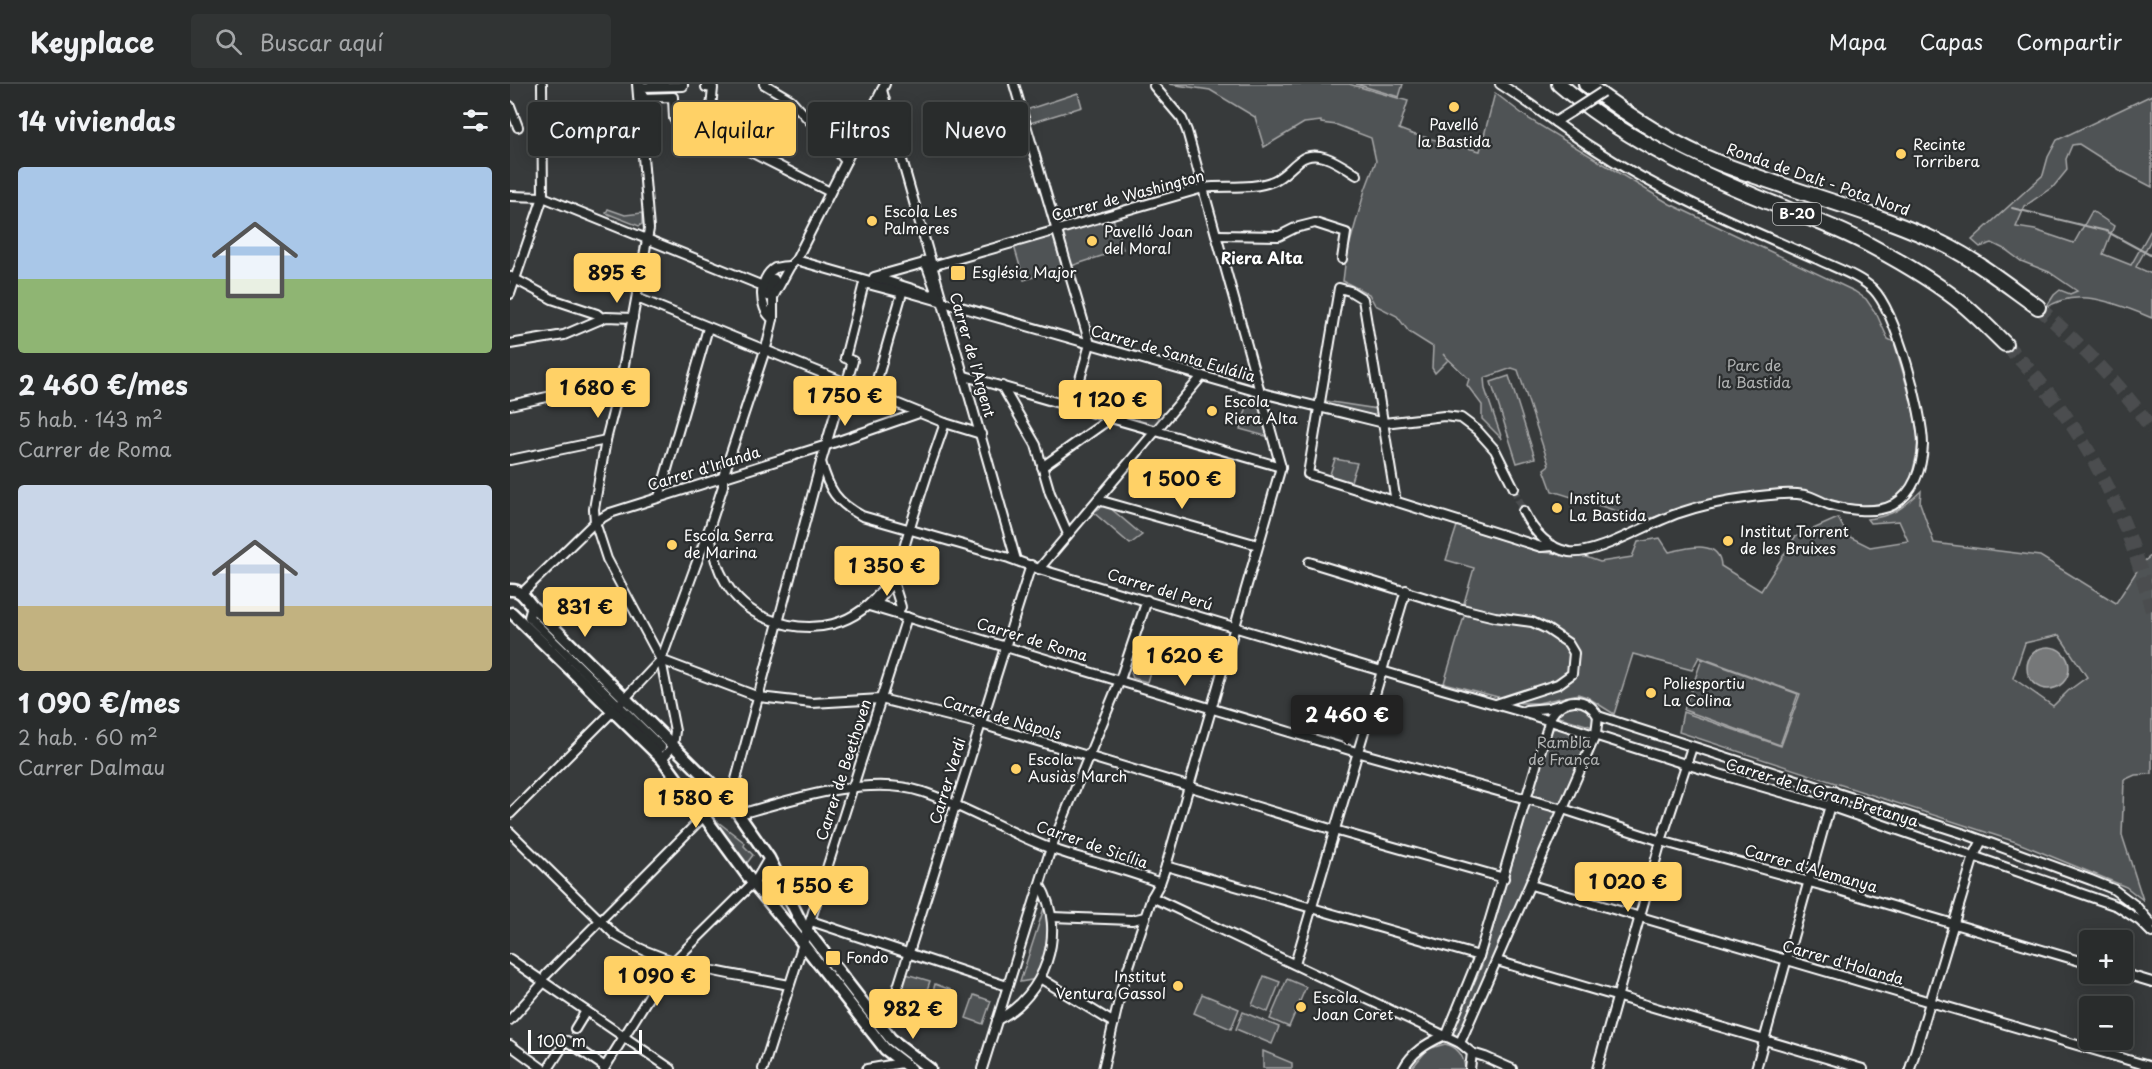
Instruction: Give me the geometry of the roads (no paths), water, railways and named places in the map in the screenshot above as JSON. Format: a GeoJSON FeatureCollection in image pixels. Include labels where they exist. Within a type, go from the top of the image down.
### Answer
{"type":"FeatureCollection","features":[{"type":"Feature","properties":{"kind":"highway"},"geometry":{"type":"LineString","coordinates":[[1557,84],[1574,106]]}},
{"type":"Feature","properties":{"kind":"highway","name":"Ronda de Dalt - Pota Nord"},"geometry":{"type":"LineString","coordinates":[[1595,87],[1629,116],[1680,145],[1718,163],[1854,208],[1932,238],[1980,266],[2038,307]]}},
{"type":"Feature","properties":{"kind":"highway","name":"B-20"},"geometry":{"type":"LineString","coordinates":[[1574,106],[1674,160],[1834,228],[1899,261],[1966,307],[2005,344]]}},
{"type":"Feature","properties":{"kind":"street"},"geometry":{"type":"LineString","coordinates":[[510,294],[512,278],[543,197],[542,84]]}},
{"type":"Feature","properties":{"kind":"street"},"geometry":{"type":"LineString","coordinates":[[637,84],[648,229],[621,381],[606,440],[594,509],[595,522],[606,559],[661,660],[675,731],[674,746],[662,759]]}},
{"type":"Feature","properties":{"kind":"street"},"geometry":{"type":"LineString","coordinates":[[683,84],[683,86],[642,87],[643,98],[673,97],[674,119],[680,119],[680,139],[708,138],[713,88],[706,87],[706,84]]}},
{"type":"Feature","properties":{"kind":"street"},"geometry":{"type":"LineString","coordinates":[[716,84],[710,142],[739,146],[830,192]]}},
{"type":"Feature","properties":{"kind":"street"},"geometry":{"type":"LineString","coordinates":[[765,84],[791,100],[846,160]]}},
{"type":"Feature","properties":{"kind":"street"},"geometry":{"type":"LineString","coordinates":[[1014,84],[1090,344],[1072,407]]}},
{"type":"Feature","properties":{"kind":"street"},"geometry":{"type":"LineString","coordinates":[[1500,84],[1605,156],[1656,185],[1862,281],[1873,289],[1882,300],[1893,324],[1919,409],[1923,446],[1919,470],[1912,488],[1893,505],[1877,509],[1857,510],[1831,505],[1807,496],[1787,493],[1733,500],[1678,513],[1597,548],[1581,552],[1568,552],[1552,546],[1539,535],[1523,511]]}},
{"type":"Feature","properties":{"kind":"street"},"geometry":{"type":"LineString","coordinates":[[1103,1069],[1122,987],[1152,897],[1166,866],[1281,467],[1187,131],[1182,119],[1152,85]]}},
{"type":"Feature","properties":{"kind":"street"},"geometry":{"type":"LineString","coordinates":[[762,296],[770,299],[774,295],[793,263],[884,87]]}},
{"type":"Feature","properties":{"kind":"street","name":"Carrer de l'Argent"},"geometry":{"type":"LineString","coordinates":[[884,87],[929,263],[965,376],[1016,560]]}},
{"type":"Feature","properties":{"kind":"street"},"geometry":{"type":"LineString","coordinates":[[1556,122],[1595,87]]}},
{"type":"Feature","properties":{"kind":"street"},"geometry":{"type":"LineString","coordinates":[[510,106],[518,127]]}},
{"type":"Feature","properties":{"kind":"street","name":"Carrer de Washington"},"geometry":{"type":"LineString","coordinates":[[929,263],[938,297],[874,277],[924,262],[929,263],[1057,230],[1203,188],[1249,186],[1272,182],[1304,156],[1312,155],[1333,160],[1357,175]]}},
{"type":"Feature","properties":{"kind":"street"},"geometry":{"type":"LineString","coordinates":[[510,196],[543,197],[763,286]]}},
{"type":"Feature","properties":{"kind":"street"},"geometry":{"type":"LineString","coordinates":[[1217,235],[1279,236],[1295,228],[1315,223],[1346,233],[1342,260]]}},
{"type":"Feature","properties":{"kind":"street"},"geometry":{"type":"LineString","coordinates":[[773,319],[768,316],[765,309],[762,296],[763,286],[776,268],[793,263]]}},
{"type":"Feature","properties":{"kind":"street","name":"Carrer de Santa Eulália"},"geometry":{"type":"LineString","coordinates":[[793,263],[906,291],[1262,393],[1384,423],[1444,416],[1461,418],[1477,430],[1495,450],[1514,488]]}},
{"type":"Feature","properties":{"kind":"street"},"geometry":{"type":"LineString","coordinates":[[510,814],[620,705],[661,660],[709,529],[723,486],[723,477],[765,349],[773,319],[777,280],[776,277],[771,277]]}},
{"type":"Feature","properties":{"kind":"street"},"geometry":{"type":"LineString","coordinates":[[512,278],[552,299],[597,314],[602,318]]}},
{"type":"Feature","properties":{"kind":"street"},"geometry":{"type":"LineString","coordinates":[[864,283],[902,293],[874,390],[848,378],[853,361],[845,358],[864,283]]}},
{"type":"Feature","properties":{"kind":"street"},"geometry":{"type":"LineString","coordinates":[[1396,502],[1363,299],[1350,291],[1339,288],[1308,474],[1396,502],[1541,547],[1552,546]]}},
{"type":"Feature","properties":{"kind":"street"},"geometry":{"type":"LineString","coordinates":[[875,395],[906,291]]}},
{"type":"Feature","properties":{"kind":"street"},"geometry":{"type":"LineString","coordinates":[[637,298],[919,413],[981,434]]}},
{"type":"Feature","properties":{"kind":"street"},"geometry":{"type":"LineString","coordinates":[[510,344],[564,335],[602,318],[633,318]]}},
{"type":"Feature","properties":{"kind":"street"},"geometry":{"type":"LineString","coordinates":[[659,497],[708,328]]}},
{"type":"Feature","properties":{"kind":"street"},"geometry":{"type":"LineString","coordinates":[[965,376],[1281,467]]}},
{"type":"Feature","properties":{"kind":"street"},"geometry":{"type":"LineString","coordinates":[[1035,567],[1098,500],[1202,376]]}},
{"type":"Feature","properties":{"kind":"street"},"geometry":{"type":"LineString","coordinates":[[510,405],[621,381]]}},
{"type":"Feature","properties":{"kind":"street"},"geometry":{"type":"LineString","coordinates":[[730,802],[844,383]]}},
{"type":"Feature","properties":{"kind":"street"},"geometry":{"type":"LineString","coordinates":[[1002,386],[1036,444],[1050,493],[1068,534]]}},
{"type":"Feature","properties":{"kind":"street","name":"Carrer d'Irlanda"},"geometry":{"type":"LineString","coordinates":[[519,602],[595,522],[610,513],[827,445],[919,413]]}},
{"type":"Feature","properties":{"kind":"street"},"geometry":{"type":"LineString","coordinates":[[1042,467],[1111,418]]}},
{"type":"Feature","properties":{"kind":"street"},"geometry":{"type":"LineString","coordinates":[[907,617],[897,585],[897,570],[945,423]]}},
{"type":"Feature","properties":{"kind":"street"},"geometry":{"type":"LineString","coordinates":[[510,459],[606,440]]}},
{"type":"Feature","properties":{"kind":"street","name":"Carrer del Perú"},"geometry":{"type":"LineString","coordinates":[[821,462],[827,483],[834,495],[847,508],[862,516],[1549,720]]}},
{"type":"Feature","properties":{"kind":"street"},"geometry":{"type":"LineString","coordinates":[[1098,500],[1258,545]]}},
{"type":"Feature","properties":{"kind":"street"},"geometry":{"type":"LineString","coordinates":[[709,529],[720,574],[730,591],[743,605],[778,623],[811,627],[843,622],[869,606],[897,570]]}},
{"type":"Feature","properties":{"kind":"street"},"geometry":{"type":"LineString","coordinates":[[1310,562],[1462,609],[1495,617],[1532,622],[1568,643],[1574,653],[1572,674],[1558,684],[1496,704]]}},
{"type":"Feature","properties":{"kind":"street","name":"Carrer Verdi"},"geometry":{"type":"LineString","coordinates":[[892,1005],[1005,645],[1035,567]]}},
{"type":"Feature","properties":{"kind":"street"},"geometry":{"type":"LineString","coordinates":[[1295,964],[1406,590]]}},
{"type":"Feature","properties":{"kind":"street"},"geometry":{"type":"LineString","coordinates":[[982,1069],[1051,848],[1120,680],[1146,600]]}},
{"type":"Feature","properties":{"kind":"street"},"geometry":{"type":"LineString","coordinates":[[519,602],[661,747]]}},
{"type":"Feature","properties":{"kind":"street"},"geometry":{"type":"LineString","coordinates":[[519,602],[620,705],[752,882],[802,943],[899,1046],[930,1069]]}},
{"type":"Feature","properties":{"kind":"street","name":"Carrer de Roma"},"geometry":{"type":"LineString","coordinates":[[869,606],[1359,753],[1526,799]]}},
{"type":"Feature","properties":{"kind":"street","name":"Carrer de Beethoven"},"geometry":{"type":"LineString","coordinates":[[763,1069],[907,617]]}},
{"type":"Feature","properties":{"kind":"street","name":"Carrer de Nàpols"},"geometry":{"type":"LineString","coordinates":[[661,660],[759,697],[812,703],[881,699],[981,724],[1334,830],[1504,878]]}},
{"type":"Feature","properties":{"kind":"street"},"geometry":{"type":"LineString","coordinates":[[1403,1069],[1418,1050],[1445,1037],[1479,956],[1549,720],[1553,712],[1562,704],[1574,700],[1583,702],[1591,707],[1598,716],[1596,734],[1460,1043]]}},
{"type":"Feature","properties":{"kind":"street","name":"Carrer del Perú"},"geometry":{"type":"LineString","coordinates":[[1519,711],[1562,704]]}},
{"type":"Feature","properties":{"kind":"street"},"geometry":{"type":"LineString","coordinates":[[620,705],[674,746],[740,814],[809,926],[881,1028],[885,1049],[906,1066]]}},
{"type":"Feature","properties":{"kind":"street","name":"Carrer de la Gran Bretanya"},"geometry":{"type":"LineString","coordinates":[[1598,716],[1982,840],[2091,880],[2114,889],[2136,906],[2152,926]]}},
{"type":"Feature","properties":{"kind":"street","name":"Carrer de la Gran Bretanya"},"geometry":{"type":"LineString","coordinates":[[1549,720],[1685,764],[1829,806],[2086,894],[2117,906],[2140,921],[2152,933]]}},
{"type":"Feature","properties":{"kind":"street"},"geometry":{"type":"LineString","coordinates":[[1597,1069],[1661,841],[1692,747]]}},
{"type":"Feature","properties":{"kind":"street","name":"Carrer de Sicília"},"geometry":{"type":"LineString","coordinates":[[740,814],[826,791],[852,787],[903,788],[920,791],[955,804],[1051,848],[1135,873],[1160,883]]}},
{"type":"Feature","properties":{"kind":"street"},"geometry":{"type":"LineString","coordinates":[[1756,1069],[1834,791]]}},
{"type":"Feature","properties":{"kind":"street","name":"Carrer d'Alemanya"},"geometry":{"type":"LineString","coordinates":[[1526,799],[1661,841],[2079,961]]}},
{"type":"Feature","properties":{"kind":"street"},"geometry":{"type":"LineString","coordinates":[[510,1020],[555,966],[704,816]]}},
{"type":"Feature","properties":{"kind":"street"},"geometry":{"type":"LineString","coordinates":[[510,832],[615,935],[627,943],[648,954],[673,962],[789,985]]}},
{"type":"Feature","properties":{"kind":"street"},"geometry":{"type":"LineString","coordinates":[[1910,1069],[1974,856],[1982,840]]}},
{"type":"Feature","properties":{"kind":"street"},"geometry":{"type":"LineString","coordinates":[[568,1040],[604,1068],[666,969],[756,880],[769,858]]}},
{"type":"Feature","properties":{"kind":"street","name":"Carrer de Sicília"},"geometry":{"type":"LineString","coordinates":[[1166,866],[1479,956]]}},
{"type":"Feature","properties":{"kind":"street"},"geometry":{"type":"LineString","coordinates":[[2086,894],[2091,880]]}},
{"type":"Feature","properties":{"kind":"street"},"geometry":{"type":"LineString","coordinates":[[997,1020],[1015,1010],[1029,994],[1040,978],[1052,941],[1052,917],[1040,885]]}},
{"type":"Feature","properties":{"kind":"street","name":"Carrer d'Holanda"},"geometry":{"type":"LineString","coordinates":[[1531,885],[2150,1066]]}},
{"type":"Feature","properties":{"kind":"street"},"geometry":{"type":"LineString","coordinates":[[1152,897],[1460,1043],[1472,1053],[1512,1069]]}},
{"type":"Feature","properties":{"kind":"street"},"geometry":{"type":"LineString","coordinates":[[1052,917],[1132,920],[1145,917]]}},
{"type":"Feature","properties":{"kind":"street"},"geometry":{"type":"LineString","coordinates":[[809,926],[908,952],[1007,986]]}},
{"type":"Feature","properties":{"kind":"street"},"geometry":{"type":"LineString","coordinates":[[510,959],[545,978],[586,1011],[671,1069]]}},
{"type":"Feature","properties":{"kind":"street"},"geometry":{"type":"LineString","coordinates":[[1497,962],[1863,1069]]}},
{"type":"Feature","properties":{"kind":"street"},"geometry":{"type":"LineString","coordinates":[[2133,976],[2152,982]]}},
{"type":"Feature","properties":{"kind":"street"},"geometry":{"type":"LineString","coordinates":[[1040,978],[1114,1023]]}},
{"type":"Feature","properties":{"kind":"street"},"geometry":{"type":"LineString","coordinates":[[548,1069],[586,1011]]}},
{"type":"Feature","properties":{"kind":"street"},"geometry":{"type":"LineString","coordinates":[[510,1045],[542,1069]]}},
{"type":"Feature","properties":{"kind":"street"},"geometry":{"type":"LineString","coordinates":[[1470,1069],[1472,1053]]}},
{"type":"Feature","properties":{"kind":"street"},"geometry":{"type":"LineString","coordinates":[[867,1069],[906,1066]]}},
{"type":"Feature","properties":{"kind":"waterway"},"geometry":{"type":"LineString","coordinates":[[2012,208],[2106,231],[2152,256]]}},
{"type":"Feature","properties":{"kind":"tunnel"},"geometry":{"type":"LineString","coordinates":[[2038,307],[2099,365],[2152,430]]}},
{"type":"Feature","properties":{"kind":"tunnel"},"geometry":{"type":"LineString","coordinates":[[2005,344],[2056,403],[2078,434],[2097,467],[2129,536],[2152,611]]}},
{"type":"Feature","properties":{"kind":"tunnel"},"geometry":{"type":"LineString","coordinates":[[1514,488],[1523,511]]}},
{"type":"Feature","properties":{"kind":"tunnel"},"geometry":{"type":"LineString","coordinates":[[885,1020],[892,1006]]}},
{"type":"Feature","properties":{"kind":"place","name":"Pavelló la Bastida"},"geometry":{"type":"Point","coordinates":[1454,107]}},
{"type":"Feature","properties":{"kind":"place","name":"Recinte Torribera"},"geometry":{"type":"Point","coordinates":[1901,154]}},
{"type":"Feature","properties":{"kind":"place","name":"Escola Les Palmeres"},"geometry":{"type":"Point","coordinates":[872,221]}},
{"type":"Feature","properties":{"kind":"place","name":"Pavelló Joan del Moral"},"geometry":{"type":"Point","coordinates":[1092,241]}},
{"type":"Feature","properties":{"kind":"place","name":"Església Major"},"geometry":{"type":"Point","coordinates":[958,273]}},
{"type":"Feature","properties":{"kind":"place","name":"Escola Riera Alta"},"geometry":{"type":"Point","coordinates":[1212,411]}},
{"type":"Feature","properties":{"kind":"place","name":"Institut La Bastida"},"geometry":{"type":"Point","coordinates":[1557,508]}},
{"type":"Feature","properties":{"kind":"place","name":"Institut Torrent de les Bruixes"},"geometry":{"type":"Point","coordinates":[1728,541]}},
{"type":"Feature","properties":{"kind":"place","name":"Escola Serra de Marina"},"geometry":{"type":"Point","coordinates":[672,545]}},
{"type":"Feature","properties":{"kind":"place","name":"Poliesportiu La Colina"},"geometry":{"type":"Point","coordinates":[1651,693]}},
{"type":"Feature","properties":{"kind":"place","name":"Escola Ausiàs March"},"geometry":{"type":"Point","coordinates":[1016,769]}},
{"type":"Feature","properties":{"kind":"place","name":"Fondo"},"geometry":{"type":"Point","coordinates":[833,958]}},
{"type":"Feature","properties":{"kind":"place","name":"Institut Ventura Gassol"},"geometry":{"type":"Point","coordinates":[1178,986]}},
{"type":"Feature","properties":{"kind":"place","name":"Escola Joan Coret"},"geometry":{"type":"Point","coordinates":[1301,1007]}},
{"type":"Feature","properties":{"kind":"district","name":"Riera Alta"},"geometry":{"type":"Point","coordinates":[1262,258]}},
{"type":"Feature","properties":{"kind":"park label","name":"Parc de la Bastida"},"geometry":{"type":"Point","coordinates":[1754,374]}},
{"type":"Feature","properties":{"kind":"park label","name":"Rambla de França"},"geometry":{"type":"Point","coordinates":[1564,752]}}]}
